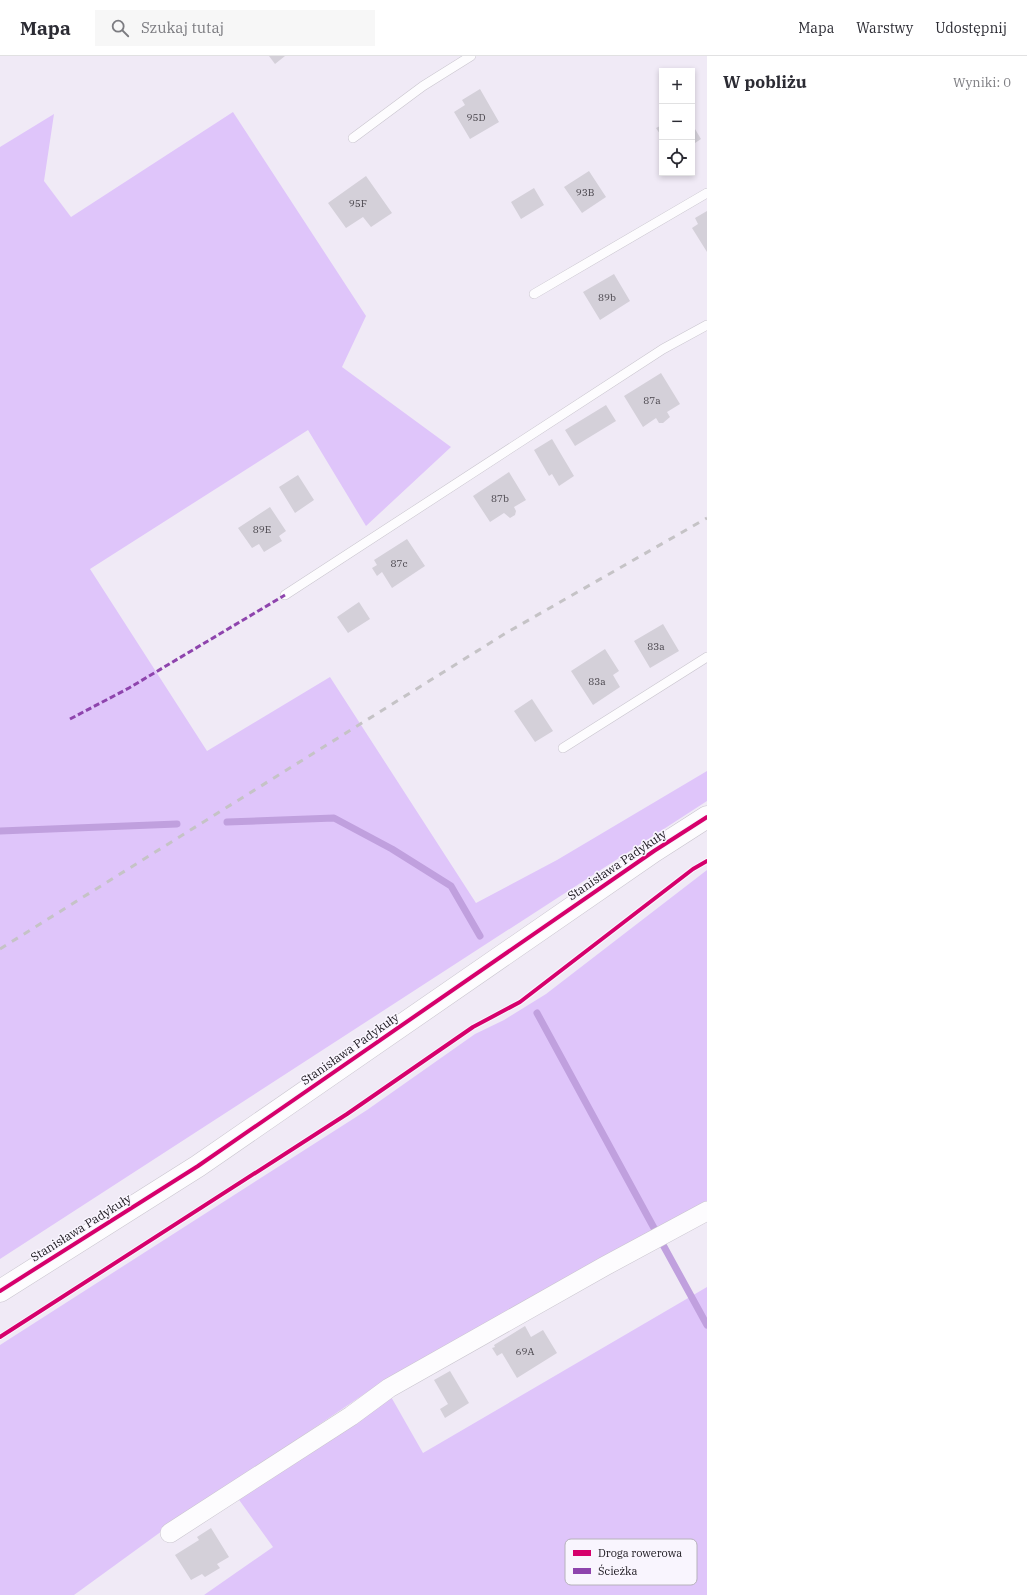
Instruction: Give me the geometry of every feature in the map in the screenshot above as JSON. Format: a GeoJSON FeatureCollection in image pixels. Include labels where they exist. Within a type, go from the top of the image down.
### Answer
{"type":"FeatureCollection","features":[{"type":"Feature","properties":{"kind":"street","name":"Stanisława Padykuły"},"geometry":{"type":"LineString","coordinates":[[0,1291],[198,1166],[641,860],[707,817]]}},
{"type":"Feature","properties":{"kind":"street"},"geometry":{"type":"LineString","coordinates":[[170,1533],[351,1416],[389,1388],[707,1211]]}},
{"type":"Feature","properties":{"kind":"lane"},"geometry":{"type":"LineString","coordinates":[[353,138],[423,86],[471,56]]}},
{"type":"Feature","properties":{"kind":"lane"},"geometry":{"type":"LineString","coordinates":[[534,294],[707,192]]}},
{"type":"Feature","properties":{"kind":"lane"},"geometry":{"type":"LineString","coordinates":[[285,595],[663,349],[707,325]]}},
{"type":"Feature","properties":{"kind":"lane"},"geometry":{"type":"LineString","coordinates":[[563,748],[707,657]]}},
{"type":"Feature","properties":{"kind":"shaded area"},"geometry":{"type":"Polygon","coordinates":[[[233,112],[366,316],[342,367],[451,447],[366,526],[308,430],[90,569],[207,751],[330,677],[476,903],[557,860],[707,771],[707,801],[0,1259],[0,147],[54,114],[44,181],[71,217],[233,112]]]}},
{"type":"Feature","properties":{"kind":"shaded area"},"geometry":{"type":"Polygon","coordinates":[[[707,870],[707,1204],[382,1382],[162,1531],[74,1595],[0,1595],[0,1345],[367,1110],[475,1034],[504,1020],[546,994],[707,870]]]}},
{"type":"Feature","properties":{"kind":"shaded area"},"geometry":{"type":"Polygon","coordinates":[[[707,1287],[707,1595],[204,1595],[273,1547],[237,1497],[390,1395],[423,1453],[707,1287]]]}},
{"type":"Feature","properties":{"kind":"building"},"geometry":{"type":"Polygon","coordinates":[[[269,56],[285,56],[275,64],[269,56]]]}},
{"type":"Feature","properties":{"kind":"building"},"geometry":{"type":"Polygon","coordinates":[[[480,89],[499,122],[470,139],[454,112],[465,105],[462,100],[480,89]]]}},
{"type":"Feature","properties":{"kind":"building"},"geometry":{"type":"Polygon","coordinates":[[[695,129],[701,139],[695,143],[695,129]]]}},
{"type":"Feature","properties":{"kind":"building"},"geometry":{"type":"Polygon","coordinates":[[[589,171],[606,197],[582,213],[564,187],[589,171]]]}},
{"type":"Feature","properties":{"kind":"building"},"geometry":{"type":"Polygon","coordinates":[[[366,176],[392,213],[371,227],[363,217],[346,228],[328,203],[366,176]]]}},
{"type":"Feature","properties":{"kind":"building"},"geometry":{"type":"Polygon","coordinates":[[[534,188],[544,205],[521,219],[511,202],[534,188]]]}},
{"type":"Feature","properties":{"kind":"building"},"geometry":{"type":"Polygon","coordinates":[[[707,211],[707,252],[692,228],[698,224],[695,218],[707,211]]]}},
{"type":"Feature","properties":{"kind":"building"},"geometry":{"type":"Polygon","coordinates":[[[614,274],[630,301],[600,320],[583,292],[614,274]]]}},
{"type":"Feature","properties":{"kind":"building"},"geometry":{"type":"Polygon","coordinates":[[[661,373],[680,404],[667,412],[670,417],[663,423],[659,423],[656,418],[643,427],[624,396],[661,373]]]}},
{"type":"Feature","properties":{"kind":"building"},"geometry":{"type":"Polygon","coordinates":[[[606,405],[616,421],[575,446],[565,430],[606,405]]]}},
{"type":"Feature","properties":{"kind":"building"},"geometry":{"type":"Polygon","coordinates":[[[552,439],[574,476],[559,486],[552,474],[549,476],[534,450],[552,439]]]}},
{"type":"Feature","properties":{"kind":"building"},"geometry":{"type":"Polygon","coordinates":[[[509,472],[526,500],[514,507],[516,511],[515,515],[510,518],[504,513],[490,522],[473,496],[509,472]]]}},
{"type":"Feature","properties":{"kind":"building"},"geometry":{"type":"Polygon","coordinates":[[[298,475],[314,500],[295,513],[279,487],[298,475]]]}},
{"type":"Feature","properties":{"kind":"building"},"geometry":{"type":"Polygon","coordinates":[[[270,507],[286,531],[279,536],[282,541],[264,552],[259,544],[252,548],[238,528],[270,507]]]}},
{"type":"Feature","properties":{"kind":"building"},"geometry":{"type":"Polygon","coordinates":[[[407,539],[425,566],[392,588],[382,572],[377,576],[372,568],[377,565],[374,560],[407,539]]]}},
{"type":"Feature","properties":{"kind":"building"},"geometry":{"type":"Polygon","coordinates":[[[359,602],[370,619],[348,633],[337,617],[359,602]]]}},
{"type":"Feature","properties":{"kind":"building"},"geometry":{"type":"Polygon","coordinates":[[[663,624],[679,651],[650,668],[634,641],[663,624]]]}},
{"type":"Feature","properties":{"kind":"building"},"geometry":{"type":"Polygon","coordinates":[[[605,649],[619,671],[613,675],[620,687],[593,705],[571,671],[605,649]]]}},
{"type":"Feature","properties":{"kind":"building"},"geometry":{"type":"Polygon","coordinates":[[[532,699],[553,731],[535,742],[514,711],[532,699]]]}},
{"type":"Feature","properties":{"kind":"building"},"geometry":{"type":"Polygon","coordinates":[[[525,1326],[531,1337],[543,1330],[557,1353],[517,1378],[502,1353],[497,1356],[492,1348],[495,1347],[494,1345],[525,1326]]]}},
{"type":"Feature","properties":{"kind":"building"},"geometry":{"type":"Polygon","coordinates":[[[450,1371],[469,1403],[445,1418],[440,1409],[448,1404],[434,1380],[450,1371]]]}},
{"type":"Feature","properties":{"kind":"building"},"geometry":{"type":"Polygon","coordinates":[[[211,1528],[229,1557],[217,1564],[220,1568],[205,1577],[202,1574],[191,1580],[175,1555],[199,1540],[197,1537],[211,1528]]]}},
{"type":"Feature","properties":{"kind":"waterway"},"geometry":{"type":"LineString","coordinates":[[227,822],[334,818],[392,849],[451,886],[480,936]]}},
{"type":"Feature","properties":{"kind":"waterway"},"geometry":{"type":"LineString","coordinates":[[0,831],[177,824]]}},
{"type":"Feature","properties":{"kind":"waterway"},"geometry":{"type":"LineString","coordinates":[[537,1013],[654,1228]]}},
{"type":"Feature","properties":{"kind":"waterway"},"geometry":{"type":"LineString","coordinates":[[662,1243],[707,1325]]}},
{"type":"Feature","properties":{"kind":"railway"},"geometry":{"type":"LineString","coordinates":[[0,949],[506,633],[707,518]]}},
{"type":"Feature","properties":{"kind":"marked path"},"geometry":{"type":"LineString","coordinates":[[70,719],[129,688],[285,595]]}},
{"type":"Feature","properties":{"kind":"cycle path"},"geometry":{"type":"LineString","coordinates":[[0,1291],[198,1166],[654,851],[707,817]]}},
{"type":"Feature","properties":{"kind":"cycle path"},"geometry":{"type":"LineString","coordinates":[[0,1337],[347,1114],[473,1027],[520,1002],[693,869],[707,861]]}}]}
